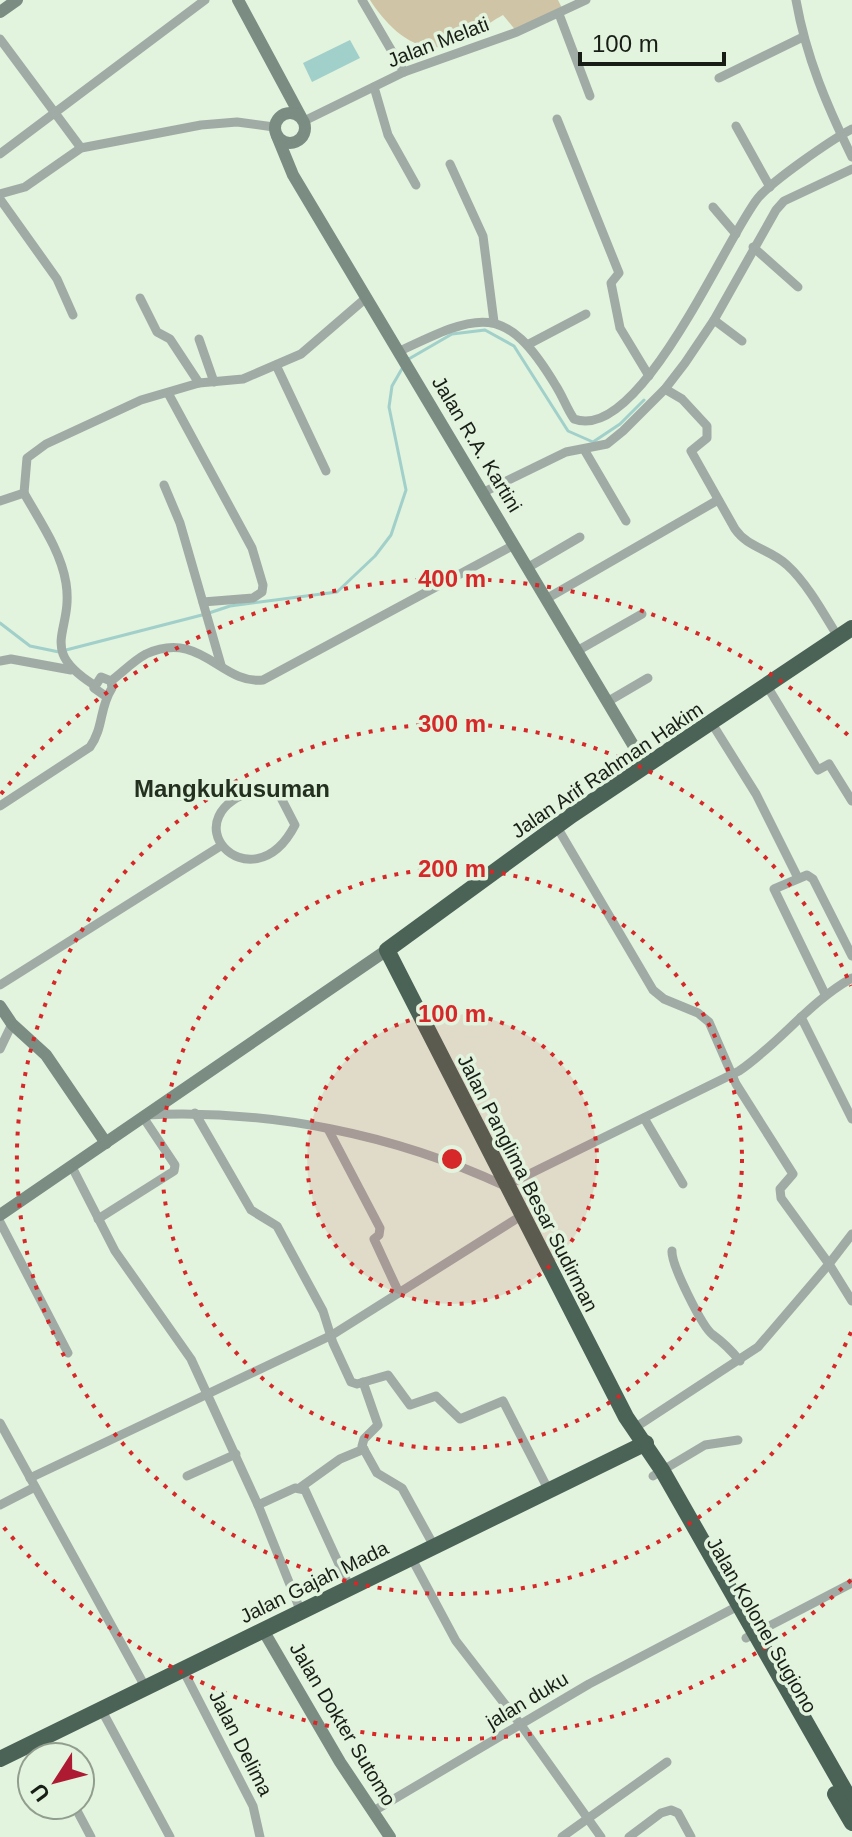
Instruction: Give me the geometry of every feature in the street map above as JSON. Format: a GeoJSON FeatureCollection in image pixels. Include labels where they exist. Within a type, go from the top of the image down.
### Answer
{"type":"FeatureCollection","features":[{"type":"Feature","properties":{"kind":"highway","name":"Jalan Arif Rahman Hakim"},"geometry":{"type":"LineString","coordinates":[[387,950],[645,765],[846,636]]}},
{"type":"Feature","properties":{"kind":"highway","name":"Jalan Panglima Besar Sudirman"},"geometry":{"type":"LineString","coordinates":[[387,950],[505,1186],[638,1438],[751,1636]]}},
{"type":"Feature","properties":{"kind":"highway","name":"Jalan Gajah Mada"},"geometry":{"type":"LineString","coordinates":[[0,1759],[549,1491],[638,1438]]}},
{"type":"Feature","properties":{"kind":"highway"},"geometry":{"type":"LineString","coordinates":[[751,1636],[852,1803]]}},
{"type":"Feature","properties":{"kind":"highway","name":"Jalan Kolonel Sugiono"},"geometry":{"type":"LineString","coordinates":[[751,1636],[852,1823]]}},
{"type":"Feature","properties":{"kind":"street"},"geometry":{"type":"LineString","coordinates":[[0,12],[17,0]]}},
{"type":"Feature","properties":{"kind":"street"},"geometry":{"type":"LineString","coordinates":[[0,154],[205,0]]}},
{"type":"Feature","properties":{"kind":"street"},"geometry":{"type":"LineString","coordinates":[[238,0],[302,119],[305,131],[294,155],[293,175]]}},
{"type":"Feature","properties":{"kind":"street"},"geometry":{"type":"LineString","coordinates":[[362,0],[404,72]]}},
{"type":"Feature","properties":{"kind":"street","name":"Jalan Melati"},"geometry":{"type":"LineString","coordinates":[[302,119],[404,72],[559,14],[586,0]]}},
{"type":"Feature","properties":{"kind":"street"},"geometry":{"type":"LineString","coordinates":[[796,0],[803,37],[821,93],[852,157]]}},
{"type":"Feature","properties":{"kind":"street"},"geometry":{"type":"LineString","coordinates":[[559,14],[590,96]]}},
{"type":"Feature","properties":{"kind":"street"},"geometry":{"type":"LineString","coordinates":[[719,78],[803,37]]}},
{"type":"Feature","properties":{"kind":"street"},"geometry":{"type":"LineString","coordinates":[[0,39],[81,148]]}},
{"type":"Feature","properties":{"kind":"street"},"geometry":{"type":"LineString","coordinates":[[276,128],[284,105],[282,79]]}},
{"type":"Feature","properties":{"kind":"street"},"geometry":{"type":"LineString","coordinates":[[374,87],[388,135],[416,185]]}},
{"type":"Feature","properties":{"kind":"street"},"geometry":{"type":"LineString","coordinates":[[276,128],[287,112],[302,119]]}},
{"type":"Feature","properties":{"kind":"street"},"geometry":{"type":"LineString","coordinates":[[557,119],[619,273],[611,283],[620,328],[649,376]]}},
{"type":"Feature","properties":{"kind":"street"},"geometry":{"type":"LineString","coordinates":[[73,315],[57,279],[0,196],[25,187],[81,148],[201,125],[237,122],[276,128],[290,143],[300,140]]}},
{"type":"Feature","properties":{"kind":"street"},"geometry":{"type":"LineString","coordinates":[[736,126],[770,187]]}},
{"type":"Feature","properties":{"kind":"street","name":"Jalan R.A. Kartini"},"geometry":{"type":"LineString","coordinates":[[276,128],[293,175],[645,765]]}},
{"type":"Feature","properties":{"kind":"street"},"geometry":{"type":"LineString","coordinates":[[399,354],[458,325],[494,322],[507,325],[529,344],[570,414],[582,422],[602,418],[649,376],[670,350],[757,199],[852,129]]}},
{"type":"Feature","properties":{"kind":"street"},"geometry":{"type":"LineString","coordinates":[[450,164],[483,236],[494,322]]}},
{"type":"Feature","properties":{"kind":"street"},"geometry":{"type":"LineString","coordinates":[[482,493],[566,452],[585,451],[607,444],[665,389],[714,320],[753,247],[784,201],[852,169]]}},
{"type":"Feature","properties":{"kind":"street"},"geometry":{"type":"LineString","coordinates":[[713,207],[736,234]]}},
{"type":"Feature","properties":{"kind":"street"},"geometry":{"type":"LineString","coordinates":[[753,247],[798,287]]}},
{"type":"Feature","properties":{"kind":"street"},"geometry":{"type":"LineString","coordinates":[[140,298],[157,332],[170,339],[199,383]]}},
{"type":"Feature","properties":{"kind":"street"},"geometry":{"type":"LineString","coordinates":[[111,681],[111,692],[104,695],[95,691],[94,685],[73,670],[62,656],[59,643],[68,604],[66,582],[56,554],[24,493],[24,463],[31,453],[120,408],[199,383],[243,379],[276,365],[313,347],[366,298]]}},
{"type":"Feature","properties":{"kind":"street"},"geometry":{"type":"LineString","coordinates":[[529,344],[586,314]]}},
{"type":"Feature","properties":{"kind":"street"},"geometry":{"type":"LineString","coordinates":[[714,320],[742,341]]}},
{"type":"Feature","properties":{"kind":"street"},"geometry":{"type":"LineString","coordinates":[[199,339],[214,382]]}},
{"type":"Feature","properties":{"kind":"street"},"geometry":{"type":"LineString","coordinates":[[276,365],[326,471]]}},
{"type":"Feature","properties":{"kind":"street"},"geometry":{"type":"LineString","coordinates":[[665,389],[682,399],[707,426],[707,438],[690,448],[743,540],[790,567],[846,636]]}},
{"type":"Feature","properties":{"kind":"street"},"geometry":{"type":"LineString","coordinates":[[168,393],[252,548],[263,585],[262,592],[253,598],[204,606]]}},
{"type":"Feature","properties":{"kind":"street"},"geometry":{"type":"LineString","coordinates":[[585,451],[626,521]]}},
{"type":"Feature","properties":{"kind":"street"},"geometry":{"type":"LineString","coordinates":[[164,485],[180,523],[221,665]]}},
{"type":"Feature","properties":{"kind":"street"},"geometry":{"type":"LineString","coordinates":[[0,501],[24,493]]}},
{"type":"Feature","properties":{"kind":"street"},"geometry":{"type":"LineString","coordinates":[[546,599],[718,500]]}},
{"type":"Feature","properties":{"kind":"street"},"geometry":{"type":"LineString","coordinates":[[527,568],[580,537]]}},
{"type":"Feature","properties":{"kind":"street"},"geometry":{"type":"LineString","coordinates":[[111,681],[140,658],[164,650],[188,649],[240,677],[263,680],[514,545]]}},
{"type":"Feature","properties":{"kind":"street"},"geometry":{"type":"LineString","coordinates":[[577,651],[642,614]]}},
{"type":"Feature","properties":{"kind":"street"},"geometry":{"type":"LineString","coordinates":[[0,661],[11,659],[73,670]]}},
{"type":"Feature","properties":{"kind":"street"},"geometry":{"type":"LineString","coordinates":[[94,685],[101,677],[111,681]]}},
{"type":"Feature","properties":{"kind":"street"},"geometry":{"type":"LineString","coordinates":[[607,702],[648,678]]}},
{"type":"Feature","properties":{"kind":"street"},"geometry":{"type":"LineString","coordinates":[[767,686],[818,770],[829,764],[852,801]]}},
{"type":"Feature","properties":{"kind":"street"},"geometry":{"type":"LineString","coordinates":[[0,806],[90,747],[97,736],[104,695]]}},
{"type":"Feature","properties":{"kind":"street"},"geometry":{"type":"LineString","coordinates":[[711,722],[756,794],[798,878]]}},
{"type":"Feature","properties":{"kind":"street"},"geometry":{"type":"LineString","coordinates":[[269,789],[286,803],[295,825],[290,835],[270,851],[251,859],[240,858],[219,847],[216,836],[220,817],[238,798],[269,789]]}},
{"type":"Feature","properties":{"kind":"street"},"geometry":{"type":"LineString","coordinates":[[557,827],[653,990],[664,999],[705,1017],[731,1075],[793,1174],[780,1189],[781,1198],[852,1301]]}},
{"type":"Feature","properties":{"kind":"street"},"geometry":{"type":"LineString","coordinates":[[0,985],[219,847]]}},
{"type":"Feature","properties":{"kind":"street"},"geometry":{"type":"LineString","coordinates":[[825,994],[773,891],[807,875],[813,879],[852,956]]}},
{"type":"Feature","properties":{"kind":"street"},"geometry":{"type":"LineString","coordinates":[[0,1215],[387,950]]}},
{"type":"Feature","properties":{"kind":"street"},"geometry":{"type":"LineString","coordinates":[[144,1116],[195,1113],[247,1116],[328,1129],[450,1160],[505,1186],[731,1075],[768,1049],[825,994],[852,978]]}},
{"type":"Feature","properties":{"kind":"street"},"geometry":{"type":"LineString","coordinates":[[0,1006],[12,1024],[46,1055],[106,1143]]}},
{"type":"Feature","properties":{"kind":"street"},"geometry":{"type":"LineString","coordinates":[[801,1017],[852,1119]]}},
{"type":"Feature","properties":{"kind":"street"},"geometry":{"type":"LineString","coordinates":[[0,1049],[12,1024]]}},
{"type":"Feature","properties":{"kind":"street"},"geometry":{"type":"LineString","coordinates":[[195,1113],[251,1210],[277,1226],[323,1311],[351,1382],[388,1375],[410,1405],[436,1396],[460,1419],[503,1401],[549,1491]]}},
{"type":"Feature","properties":{"kind":"street"},"geometry":{"type":"LineString","coordinates":[[98,1219],[174,1171],[175,1165],[144,1116]]}},
{"type":"Feature","properties":{"kind":"street"},"geometry":{"type":"LineString","coordinates":[[644,1118],[683,1184]]}},
{"type":"Feature","properties":{"kind":"street"},"geometry":{"type":"LineString","coordinates":[[328,1129],[381,1230],[374,1239],[399,1293]]}},
{"type":"Feature","properties":{"kind":"street"},"geometry":{"type":"LineString","coordinates":[[72,1167],[115,1251],[191,1359],[209,1393],[301,1612]]}},
{"type":"Feature","properties":{"kind":"street"},"geometry":{"type":"LineString","coordinates":[[0,1505],[32,1482],[332,1335],[521,1216]]}},
{"type":"Feature","properties":{"kind":"street"},"geometry":{"type":"LineString","coordinates":[[0,1222],[68,1353]]}},
{"type":"Feature","properties":{"kind":"street"},"geometry":{"type":"LineString","coordinates":[[638,1438],[758,1347],[852,1234]]}},
{"type":"Feature","properties":{"kind":"street"},"geometry":{"type":"LineString","coordinates":[[672,1251],[672,1259],[689,1295],[711,1333],[722,1340],[740,1361]]}},
{"type":"Feature","properties":{"kind":"street"},"geometry":{"type":"LineString","coordinates":[[363,1382],[378,1425],[364,1439],[364,1449],[377,1473],[402,1488],[434,1546]]}},
{"type":"Feature","properties":{"kind":"street"},"geometry":{"type":"LineString","coordinates":[[0,1423],[142,1681],[141,1689]]}},
{"type":"Feature","properties":{"kind":"street"},"geometry":{"type":"LineString","coordinates":[[658,1473],[711,1443],[725,1445],[738,1440]]}},
{"type":"Feature","properties":{"kind":"street"},"geometry":{"type":"LineString","coordinates":[[258,1505],[301,1487],[340,1459],[364,1449]]}},
{"type":"Feature","properties":{"kind":"street"},"geometry":{"type":"LineString","coordinates":[[187,1476],[236,1454]]}},
{"type":"Feature","properties":{"kind":"street"},"geometry":{"type":"LineString","coordinates":[[301,1487],[309,1496],[350,1588]]}},
{"type":"Feature","properties":{"kind":"street"},"geometry":{"type":"LineString","coordinates":[[411,1557],[456,1641],[601,1837]]}},
{"type":"Feature","properties":{"kind":"street"},"geometry":{"type":"LineString","coordinates":[[751,1636],[852,1583]]}},
{"type":"Feature","properties":{"kind":"street","name":"jalan duku"},"geometry":{"type":"LineString","coordinates":[[372,1812],[589,1684],[735,1607]]}},
{"type":"Feature","properties":{"kind":"street","name":"Jalan Dokter Sutomo"},"geometry":{"type":"LineString","coordinates":[[263,1630],[390,1837]]}},
{"type":"Feature","properties":{"kind":"street","name":"Jalan Delima"},"geometry":{"type":"LineString","coordinates":[[182,1668],[253,1806],[260,1837]]}},
{"type":"Feature","properties":{"kind":"street"},"geometry":{"type":"LineString","coordinates":[[101,1709],[170,1837]]}},
{"type":"Feature","properties":{"kind":"street"},"geometry":{"type":"LineString","coordinates":[[562,1837],[667,1762]]}},
{"type":"Feature","properties":{"kind":"street"},"geometry":{"type":"LineString","coordinates":[[629,1837],[661,1813],[671,1810],[678,1813],[691,1837]]}},
{"type":"Feature","properties":{"kind":"shaded area"},"geometry":{"type":"Polygon","coordinates":[[[370,0],[558,0],[564,12],[517,32],[503,15],[456,42],[429,47],[408,40],[399,33],[370,0]]]}},
{"type":"Feature","properties":{"kind":"water"},"geometry":{"type":"Polygon","coordinates":[[[350,40],[360,58],[312,82],[303,63],[350,40]]]}},
{"type":"Feature","properties":{"kind":"waterway"},"geometry":{"type":"LineString","coordinates":[[407,360],[452,334],[485,330],[514,346],[568,431],[593,442],[620,424],[644,400]]}},
{"type":"Feature","properties":{"kind":"waterway"},"geometry":{"type":"LineString","coordinates":[[209,613],[230,606],[337,592],[375,556],[391,535],[406,490],[389,407],[392,386],[403,367]]}},
{"type":"Feature","properties":{"kind":"waterway"},"geometry":{"type":"LineString","coordinates":[[66,650],[202,615]]}},
{"type":"Feature","properties":{"kind":"waterway"},"geometry":{"type":"LineString","coordinates":[[0,623],[30,646],[59,652]]}},
{"type":"Feature","properties":{"kind":"district","name":"Mangkukusuman"},"geometry":{"type":"Point","coordinates":[232,789]}}]}
